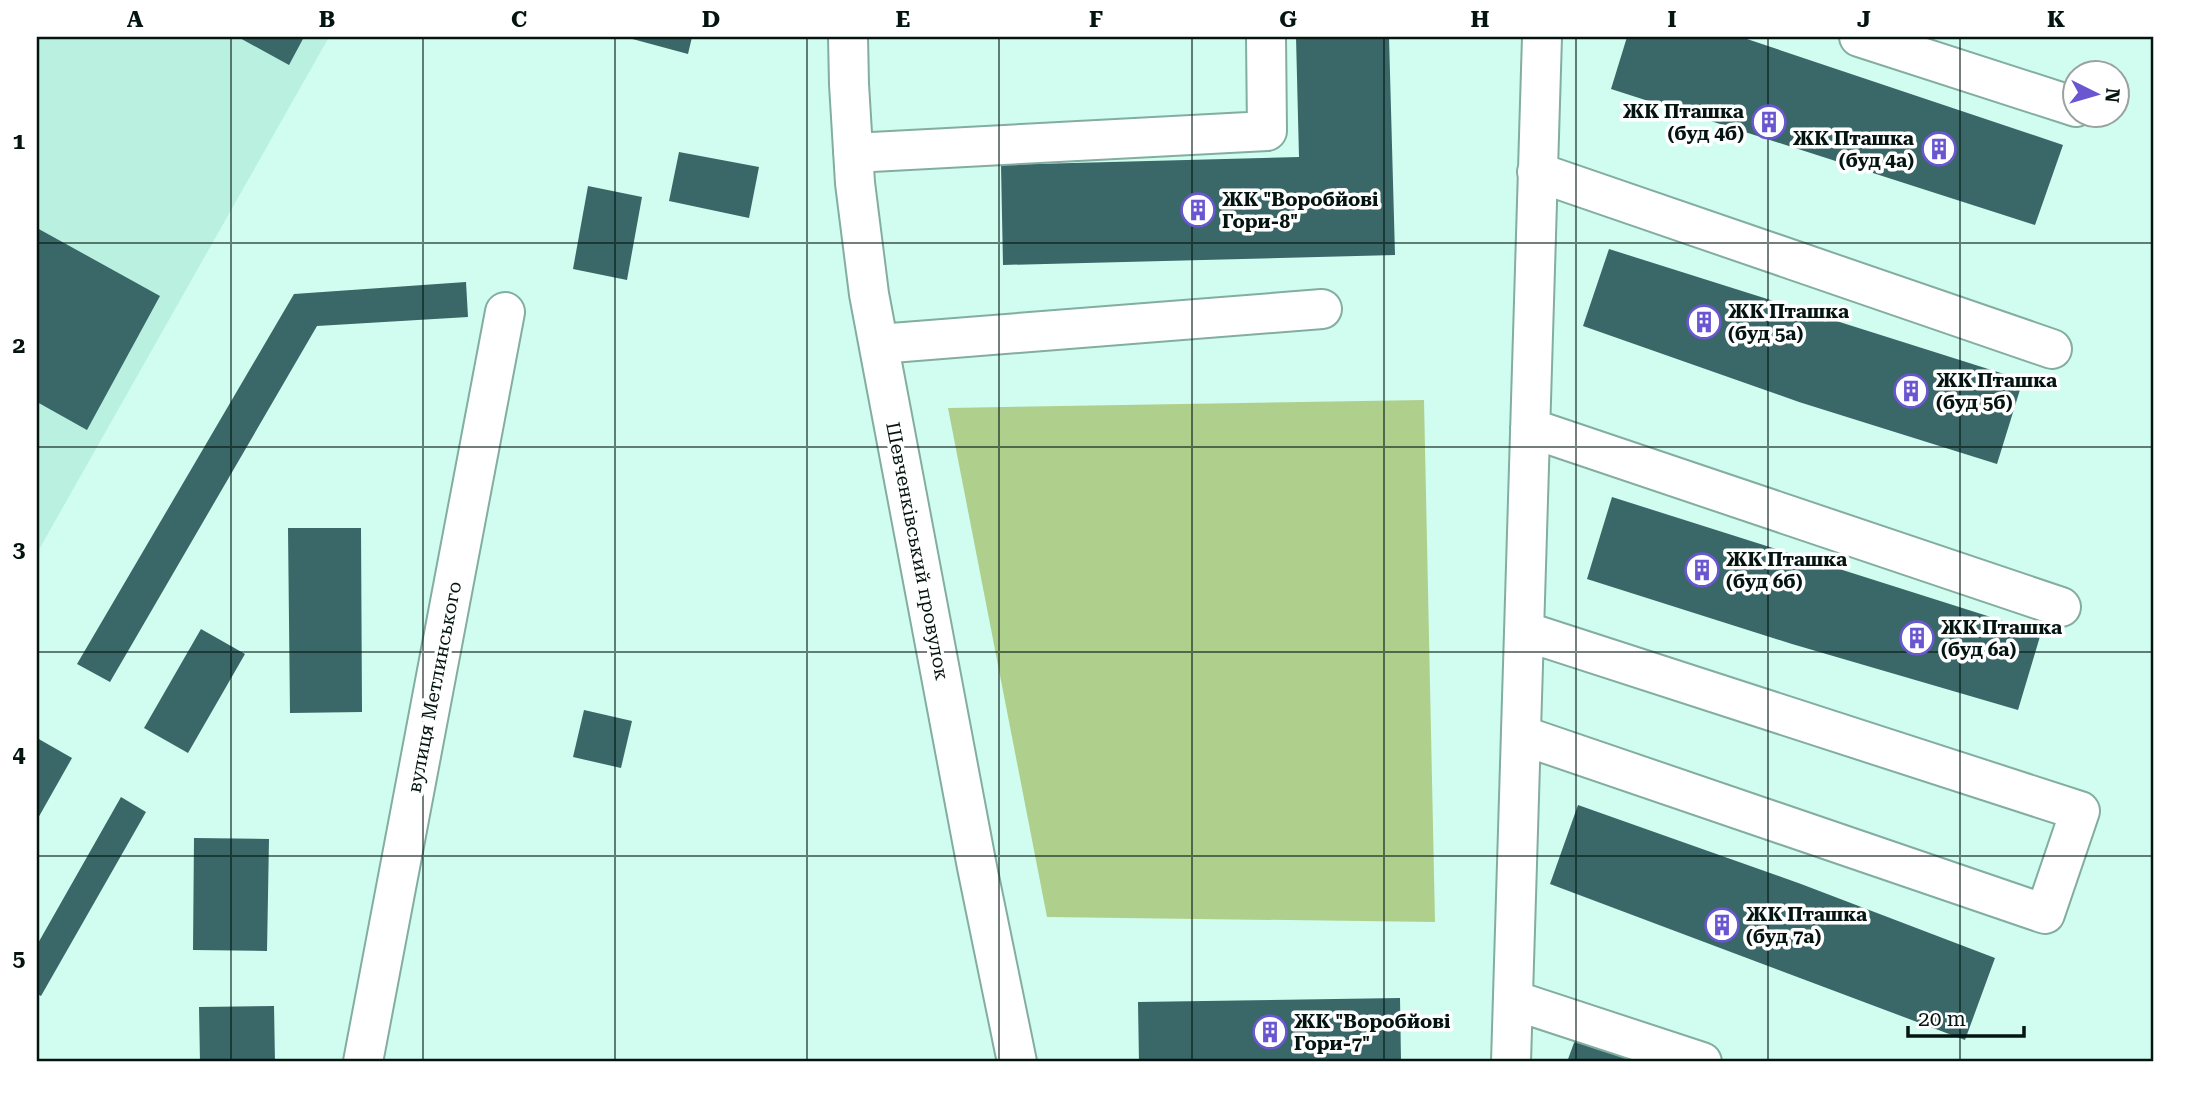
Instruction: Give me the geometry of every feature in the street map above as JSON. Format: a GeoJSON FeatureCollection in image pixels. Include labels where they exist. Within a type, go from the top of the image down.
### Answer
{"type":"FeatureCollection","features":[{"type":"Feature","properties":{"kind":"street","name":"Шевченківський провулок"},"geometry":{"type":"LineString","coordinates":[[848,37],[853,153],[869,294],[1017,1062]]}},
{"type":"Feature","properties":{"kind":"street"},"geometry":{"type":"LineString","coordinates":[[853,153],[1267,131],[1265,37]]}},
{"type":"Feature","properties":{"kind":"street"},"geometry":{"type":"LineString","coordinates":[[1511,1062],[1542,37]]}},
{"type":"Feature","properties":{"kind":"street"},"geometry":{"type":"LineString","coordinates":[[1859,37],[2062,102]]}},
{"type":"Feature","properties":{"kind":"street"},"geometry":{"type":"LineString","coordinates":[[1538,172],[2052,349]]}},
{"type":"Feature","properties":{"kind":"street"},"geometry":{"type":"LineString","coordinates":[[879,344],[1322,309]]}},
{"type":"Feature","properties":{"kind":"street","name":"вулиця Метлинського"},"geometry":{"type":"LineString","coordinates":[[363,1062],[505,312]]}},
{"type":"Feature","properties":{"kind":"street"},"geometry":{"type":"LineString","coordinates":[[1530,428],[2061,607]]}},
{"type":"Feature","properties":{"kind":"street"},"geometry":{"type":"LineString","coordinates":[[1521,735],[2045,914],[2080,811],[1524,631]]}},
{"type":"Feature","properties":{"kind":"street"},"geometry":{"type":"LineString","coordinates":[[1513,1000],[1702,1062]]}},
{"type":"Feature","properties":{"kind":"shaded area"},"geometry":{"type":"Polygon","coordinates":[[[37,37],[329,37],[37,553],[37,37]]]}},
{"type":"Feature","properties":{"kind":"green space"},"geometry":{"type":"Polygon","coordinates":[[[1424,400],[1435,922],[1047,917],[948,408],[1424,400]]]}},
{"type":"Feature","properties":{"kind":"building"},"geometry":{"type":"Polygon","coordinates":[[[238,37],[304,37],[289,65],[238,37]]]}},
{"type":"Feature","properties":{"kind":"building"},"geometry":{"type":"Polygon","coordinates":[[[625,37],[692,37],[688,54],[625,37]]]}},
{"type":"Feature","properties":{"kind":"building","name":"ЖК \"Воробйові Гори-8\""},"geometry":{"type":"Polygon","coordinates":[[[1296,37],[1389,37],[1395,255],[1003,265],[1001,165],[1299,157],[1296,37]]]}},
{"type":"Feature","properties":{"kind":"building"},"geometry":{"type":"Polygon","coordinates":[[[1627,37],[1741,37],[2063,145],[2035,225],[1611,89],[1627,37]]]}},
{"type":"Feature","properties":{"kind":"building"},"geometry":{"type":"Polygon","coordinates":[[[679,152],[759,167],[749,218],[669,201],[679,152]]]}},
{"type":"Feature","properties":{"kind":"building"},"geometry":{"type":"Polygon","coordinates":[[[588,186],[642,197],[627,280],[573,269],[588,186]]]}},
{"type":"Feature","properties":{"kind":"building"},"geometry":{"type":"Polygon","coordinates":[[[37,228],[160,296],[87,430],[37,402],[37,228]]]}},
{"type":"Feature","properties":{"kind":"building"},"geometry":{"type":"Polygon","coordinates":[[[1609,249],[2023,380],[1997,464],[1799,402],[1583,326],[1609,249]]]}},
{"type":"Feature","properties":{"kind":"building"},"geometry":{"type":"Polygon","coordinates":[[[466,282],[468,317],[317,326],[110,682],[77,664],[294,294],[466,282]]]}},
{"type":"Feature","properties":{"kind":"building"},"geometry":{"type":"Polygon","coordinates":[[[1612,497],[2041,633],[2018,710],[1792,644],[1587,579],[1612,497]]]}},
{"type":"Feature","properties":{"kind":"building"},"geometry":{"type":"Polygon","coordinates":[[[288,528],[361,528],[362,712],[290,713],[288,528]]]}},
{"type":"Feature","properties":{"kind":"building"},"geometry":{"type":"Polygon","coordinates":[[[201,629],[245,654],[188,753],[144,728],[201,629]]]}},
{"type":"Feature","properties":{"kind":"building"},"geometry":{"type":"Polygon","coordinates":[[[584,710],[632,721],[621,768],[573,757],[584,710]]]}},
{"type":"Feature","properties":{"kind":"building"},"geometry":{"type":"Polygon","coordinates":[[[37,738],[72,758],[37,820],[37,738]]]}},
{"type":"Feature","properties":{"kind":"building"},"geometry":{"type":"Polygon","coordinates":[[[121,797],[146,812],[41,996],[37,994],[37,945],[121,797]]]}},
{"type":"Feature","properties":{"kind":"building"},"geometry":{"type":"Polygon","coordinates":[[[1578,805],[1801,884],[1995,958],[1965,1040],[1550,884],[1578,805]]]}},
{"type":"Feature","properties":{"kind":"building"},"geometry":{"type":"Polygon","coordinates":[[[194,838],[269,839],[267,951],[193,950],[194,838]]]}},
{"type":"Feature","properties":{"kind":"building","name":"ЖК \"Воробйові Гори-7\""},"geometry":{"type":"Polygon","coordinates":[[[1400,998],[1401,1062],[1139,1062],[1138,1002],[1400,998]]]}},
{"type":"Feature","properties":{"kind":"building"},"geometry":{"type":"Polygon","coordinates":[[[274,1006],[275,1062],[200,1062],[199,1007],[274,1006]]]}},
{"type":"Feature","properties":{"kind":"building"},"geometry":{"type":"Polygon","coordinates":[[[1575,1040],[1638,1062],[1567,1062],[1575,1040]]]}},
{"type":"Feature","properties":{"kind":"place","name":"ЖК Пташка (буд 4б)"},"geometry":{"type":"Point","coordinates":[1769,122]}},
{"type":"Feature","properties":{"kind":"place","name":"ЖК Пташка (буд 4а)"},"geometry":{"type":"Point","coordinates":[1939,149]}},
{"type":"Feature","properties":{"kind":"place","name":"ЖК \"Воробйові Гори-8\""},"geometry":{"type":"Point","coordinates":[1198,210]}},
{"type":"Feature","properties":{"kind":"place","name":"ЖК Пташка (буд 5а)"},"geometry":{"type":"Point","coordinates":[1704,322]}},
{"type":"Feature","properties":{"kind":"place","name":"ЖК Пташка (буд 5б)"},"geometry":{"type":"Point","coordinates":[1911,391]}},
{"type":"Feature","properties":{"kind":"place","name":"ЖК Пташка (буд 6б)"},"geometry":{"type":"Point","coordinates":[1702,570]}},
{"type":"Feature","properties":{"kind":"place","name":"ЖК Пташка (буд 6а)"},"geometry":{"type":"Point","coordinates":[1917,638]}},
{"type":"Feature","properties":{"kind":"place","name":"ЖК Пташка (буд 7а)"},"geometry":{"type":"Point","coordinates":[1722,925]}},
{"type":"Feature","properties":{"kind":"place","name":"ЖК \"Воробйові Гори-7\""},"geometry":{"type":"Point","coordinates":[1270,1032]}}]}
